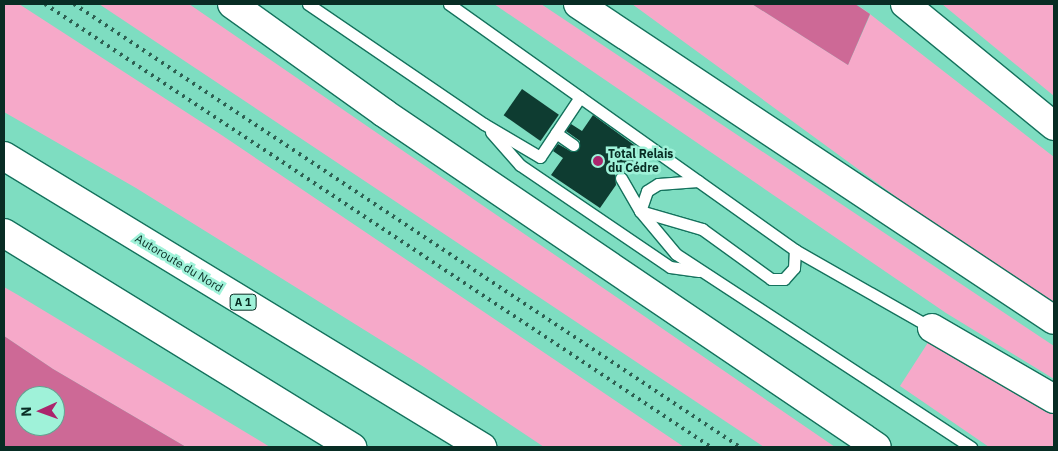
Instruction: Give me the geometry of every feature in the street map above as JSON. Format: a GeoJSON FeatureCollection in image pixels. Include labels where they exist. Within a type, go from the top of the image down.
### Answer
{"type":"FeatureCollection","features":[{"type":"Feature","properties":{"kind":"main road"},"geometry":{"type":"LineString","coordinates":[[232,4],[392,119],[876,447]]}},
{"type":"Feature","properties":{"kind":"main road"},"geometry":{"type":"LineString","coordinates":[[578,4],[1054,320]]}},
{"type":"Feature","properties":{"kind":"main road"},"geometry":{"type":"LineString","coordinates":[[596,4],[630,38]]}},
{"type":"Feature","properties":{"kind":"main road"},"geometry":{"type":"LineString","coordinates":[[905,4],[1054,126]]}},
{"type":"Feature","properties":{"kind":"main road","name":"Autoroute du Nord"},"geometry":{"type":"LineString","coordinates":[[4,156],[482,447]]}},
{"type":"Feature","properties":{"kind":"main road"},"geometry":{"type":"LineString","coordinates":[[4,234],[352,447]]}},
{"type":"Feature","properties":{"kind":"main road"},"geometry":{"type":"LineString","coordinates":[[932,328],[1054,399]]}},
{"type":"Feature","properties":{"kind":"lane"},"geometry":{"type":"LineString","coordinates":[[308,4],[484,124],[540,157],[580,97]]}},
{"type":"Feature","properties":{"kind":"lane"},"geometry":{"type":"LineString","coordinates":[[449,4],[795,250],[932,328]]}},
{"type":"Feature","properties":{"kind":"lane"},"geometry":{"type":"LineString","coordinates":[[484,124],[520,164],[670,267],[703,271]]}},
{"type":"Feature","properties":{"kind":"lane"},"geometry":{"type":"LineString","coordinates":[[556,133],[573,144]]}},
{"type":"Feature","properties":{"kind":"lane"},"geometry":{"type":"LineString","coordinates":[[621,178],[640,212],[676,254],[970,447]]}},
{"type":"Feature","properties":{"kind":"lane"},"geometry":{"type":"LineString","coordinates":[[640,212],[648,191],[658,184],[699,181]]}},
{"type":"Feature","properties":{"kind":"lane"},"geometry":{"type":"LineString","coordinates":[[640,212],[702,229],[771,279],[784,278],[794,268],[795,250]]}},
{"type":"Feature","properties":{"kind":"shaded area"},"geometry":{"type":"Polygon","coordinates":[[[4,4],[1054,4],[1054,447],[4,447],[4,4]]]}},
{"type":"Feature","properties":{"kind":"shaded area"},"geometry":{"type":"Polygon","coordinates":[[[4,4],[19,4],[223,136],[684,447],[544,447],[424,367],[136,188],[4,112],[4,4]]]}},
{"type":"Feature","properties":{"kind":"shaded area"},"geometry":{"type":"Polygon","coordinates":[[[99,4],[189,4],[835,447],[764,447],[99,4]]]}},
{"type":"Feature","properties":{"kind":"shaded area"},"geometry":{"type":"Polygon","coordinates":[[[494,4],[541,4],[1054,346],[1054,379],[946,313],[494,4]]]}},
{"type":"Feature","properties":{"kind":"shaded area"},"geometry":{"type":"Polygon","coordinates":[[[632,4],[752,4],[848,65],[870,15],[857,4],[1054,157],[1054,303],[921,215],[632,4]]]}},
{"type":"Feature","properties":{"kind":"shaded area"},"geometry":{"type":"Polygon","coordinates":[[[752,4],[855,4],[870,14],[848,65],[752,4]]]}},
{"type":"Feature","properties":{"kind":"shaded area"},"geometry":{"type":"Polygon","coordinates":[[[942,4],[1054,4],[1054,96],[942,4]]]}},
{"type":"Feature","properties":{"kind":"shaded area"},"geometry":{"type":"Polygon","coordinates":[[[4,287],[270,447],[186,447],[53,369],[4,336],[4,287]]]}},
{"type":"Feature","properties":{"kind":"shaded area"},"geometry":{"type":"Polygon","coordinates":[[[4,336],[53,369],[186,447],[4,447],[4,336]]]}},
{"type":"Feature","properties":{"kind":"shaded area"},"geometry":{"type":"Polygon","coordinates":[[[929,341],[1054,410],[1054,447],[989,447],[900,386],[929,341]]]}},
{"type":"Feature","properties":{"kind":"building"},"geometry":{"type":"Polygon","coordinates":[[[522,89],[559,115],[541,141],[504,115],[522,89]]]}},
{"type":"Feature","properties":{"kind":"building"},"geometry":{"type":"Polygon","coordinates":[[[593,115],[641,150],[625,172],[615,174],[616,185],[600,208],[551,175],[563,158],[553,151],[558,144],[572,152],[579,149],[580,141],[566,131],[571,124],[582,131],[593,115]]]}},
{"type":"Feature","properties":{"kind":"railway"},"geometry":{"type":"LineString","coordinates":[[45,4],[711,447]]}},
{"type":"Feature","properties":{"kind":"railway"},"geometry":{"type":"LineString","coordinates":[[74,4],[740,447]]}},
{"type":"Feature","properties":{"kind":"place","name":"Total Relais du Cédre"},"geometry":{"type":"Point","coordinates":[598,161]}}]}
